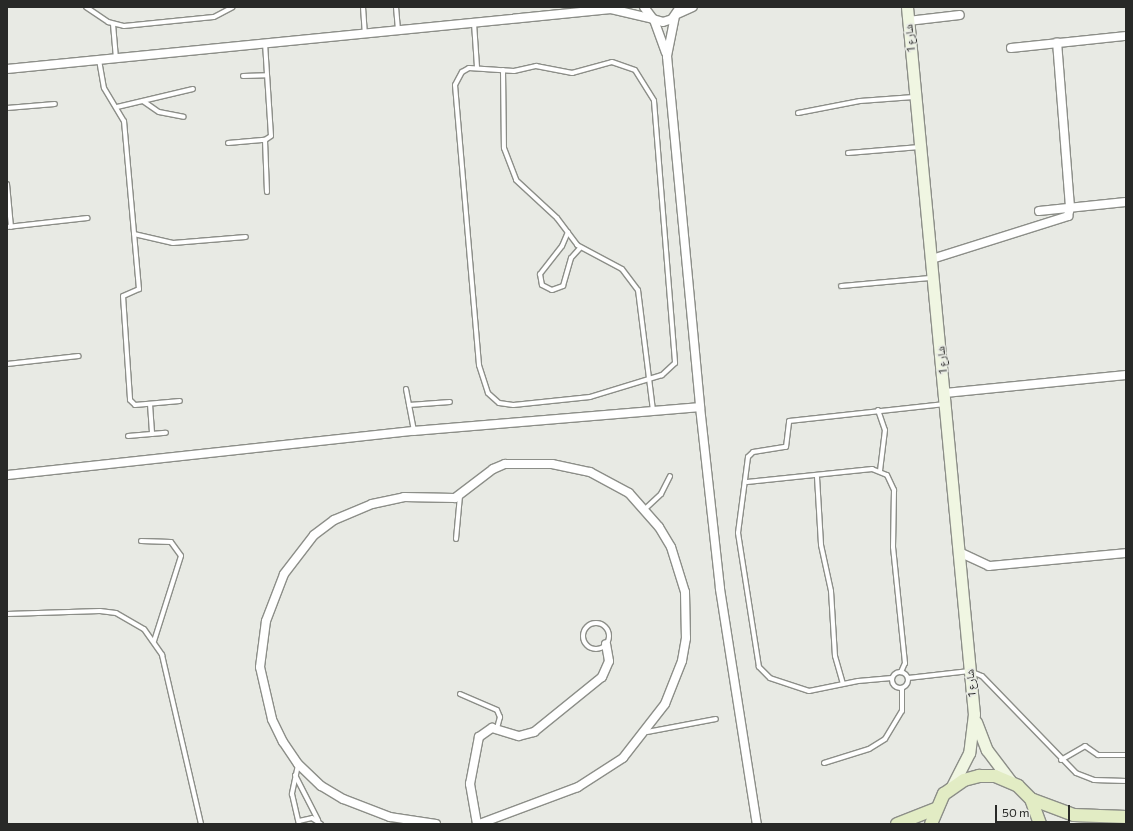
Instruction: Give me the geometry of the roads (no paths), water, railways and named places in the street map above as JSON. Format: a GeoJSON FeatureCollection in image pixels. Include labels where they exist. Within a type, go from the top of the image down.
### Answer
{"type":"FeatureCollection","features":[{"type":"Feature","properties":{"kind":"main road"},"geometry":{"type":"LineString","coordinates":[[931,824],[935,809],[951,788],[979,776],[1010,781],[1031,799],[1074,815],[1126,817]]}},
{"type":"Feature","properties":{"kind":"main road"},"geometry":{"type":"LineString","coordinates":[[1031,799],[1040,824]]}},
{"type":"Feature","properties":{"kind":"main road"},"geometry":{"type":"LineString","coordinates":[[897,824],[935,809]]}},
{"type":"Feature","properties":{"kind":"street"},"geometry":{"type":"LineString","coordinates":[[644,7],[653,19],[667,56],[700,407],[720,589],[757,824]]}},
{"type":"Feature","properties":{"kind":"street"},"geometry":{"type":"LineString","coordinates":[[7,69],[614,8],[653,19],[668,21],[678,12],[693,7]]}},
{"type":"Feature","properties":{"kind":"street","name":"شارع 1"},"geometry":{"type":"LineString","coordinates":[[907,7],[934,278],[974,714],[969,753],[951,788]]}},
{"type":"Feature","properties":{"kind":"street"},"geometry":{"type":"LineString","coordinates":[[667,56],[678,12]]}},
{"type":"Feature","properties":{"kind":"street"},"geometry":{"type":"LineString","coordinates":[[908,21],[960,15]]}},
{"type":"Feature","properties":{"kind":"street"},"geometry":{"type":"LineString","coordinates":[[1011,48],[1126,36]]}},
{"type":"Feature","properties":{"kind":"street"},"geometry":{"type":"LineString","coordinates":[[932,259],[1060,222],[1068,216],[1070,207],[1057,43]]}},
{"type":"Feature","properties":{"kind":"street"},"geometry":{"type":"LineString","coordinates":[[1039,211],[1126,202]]}},
{"type":"Feature","properties":{"kind":"street"},"geometry":{"type":"LineString","coordinates":[[945,399],[1126,375]]}},
{"type":"Feature","properties":{"kind":"street"},"geometry":{"type":"LineString","coordinates":[[7,475],[414,431],[700,407]]}},
{"type":"Feature","properties":{"kind":"street"},"geometry":{"type":"LineString","coordinates":[[436,824],[366,809],[322,786],[298,764],[272,719],[260,667],[266,621],[284,574],[314,535],[357,509],[404,497],[460,496],[493,469],[505,464],[552,464],[590,472],[610,481],[645,509],[671,547],[685,592],[687,615],[684,653],[675,683],[647,732],[623,758],[594,779],[478,824],[470,784],[473,757],[482,733],[497,728],[519,736],[534,732],[602,677],[608,661],[606,644]]}},
{"type":"Feature","properties":{"kind":"street"},"geometry":{"type":"LineString","coordinates":[[959,552],[989,566],[1126,553]]}},
{"type":"Feature","properties":{"kind":"street","name":"شارع 1"},"geometry":{"type":"LineString","coordinates":[[974,714],[987,750],[1010,781]]}},
{"type":"Feature","properties":{"kind":"lane"},"geometry":{"type":"LineString","coordinates":[[86,7],[113,24],[210,17],[233,7]]}},
{"type":"Feature","properties":{"kind":"lane"},"geometry":{"type":"LineString","coordinates":[[363,7],[365,34]]}},
{"type":"Feature","properties":{"kind":"lane"},"geometry":{"type":"LineString","coordinates":[[396,7],[398,30]]}},
{"type":"Feature","properties":{"kind":"lane"},"geometry":{"type":"LineString","coordinates":[[474,23],[477,67]]}},
{"type":"Feature","properties":{"kind":"lane"},"geometry":{"type":"LineString","coordinates":[[113,24],[116,58]]}},
{"type":"Feature","properties":{"kind":"lane"},"geometry":{"type":"LineString","coordinates":[[228,143],[265,140],[272,133],[265,44]]}},
{"type":"Feature","properties":{"kind":"lane"},"geometry":{"type":"LineString","coordinates":[[99,60],[102,83],[124,121],[139,289],[123,296],[129,397],[135,405],[180,401]]}},
{"type":"Feature","properties":{"kind":"lane"},"geometry":{"type":"LineString","coordinates":[[612,62],[635,70],[650,89],[656,113],[677,357],[668,373],[583,399],[513,405],[498,403],[488,393],[479,365],[455,85],[462,72],[477,67],[503,70],[536,66],[572,72],[612,62]]}},
{"type":"Feature","properties":{"kind":"lane"},"geometry":{"type":"LineString","coordinates":[[503,70],[502,130],[508,164],[527,193],[568,232],[580,248],[600,255],[622,268],[638,290],[653,411]]}},
{"type":"Feature","properties":{"kind":"lane"},"geometry":{"type":"LineString","coordinates":[[243,76],[267,74]]}},
{"type":"Feature","properties":{"kind":"lane"},"geometry":{"type":"LineString","coordinates":[[117,107],[193,89]]}},
{"type":"Feature","properties":{"kind":"lane"},"geometry":{"type":"LineString","coordinates":[[798,113],[860,101],[916,97]]}},
{"type":"Feature","properties":{"kind":"lane"},"geometry":{"type":"LineString","coordinates":[[143,101],[159,112],[184,117]]}},
{"type":"Feature","properties":{"kind":"lane"},"geometry":{"type":"LineString","coordinates":[[7,108],[55,104]]}},
{"type":"Feature","properties":{"kind":"lane"},"geometry":{"type":"LineString","coordinates":[[265,140],[267,192]]}},
{"type":"Feature","properties":{"kind":"lane"},"geometry":{"type":"LineString","coordinates":[[848,153],[921,147]]}},
{"type":"Feature","properties":{"kind":"lane"},"geometry":{"type":"LineString","coordinates":[[7,184],[9,227],[88,218]]}},
{"type":"Feature","properties":{"kind":"lane"},"geometry":{"type":"LineString","coordinates":[[568,232],[562,246],[540,274],[542,285],[552,290],[563,286],[570,258],[580,248]]}},
{"type":"Feature","properties":{"kind":"lane"},"geometry":{"type":"LineString","coordinates":[[134,234],[173,243],[246,237]]}},
{"type":"Feature","properties":{"kind":"lane"},"geometry":{"type":"LineString","coordinates":[[841,286],[934,278]]}},
{"type":"Feature","properties":{"kind":"lane"},"geometry":{"type":"LineString","coordinates":[[7,364],[79,356]]}},
{"type":"Feature","properties":{"kind":"lane"},"geometry":{"type":"LineString","coordinates":[[406,389],[414,431]]}},
{"type":"Feature","properties":{"kind":"lane"},"geometry":{"type":"LineString","coordinates":[[747,482],[880,471],[892,482],[894,490],[893,548],[905,658],[901,672],[892,678],[844,684],[809,691],[770,678],[759,667],[738,533],[740,507],[747,482],[750,454],[786,447],[788,422],[945,399]]}},
{"type":"Feature","properties":{"kind":"lane"},"geometry":{"type":"LineString","coordinates":[[409,405],[450,402]]}},
{"type":"Feature","properties":{"kind":"lane"},"geometry":{"type":"LineString","coordinates":[[150,404],[152,434]]}},
{"type":"Feature","properties":{"kind":"lane"},"geometry":{"type":"LineString","coordinates":[[878,410],[885,430],[880,471]]}},
{"type":"Feature","properties":{"kind":"lane"},"geometry":{"type":"LineString","coordinates":[[128,436],[166,433]]}},
{"type":"Feature","properties":{"kind":"lane"},"geometry":{"type":"LineString","coordinates":[[645,509],[661,494],[670,476]]}},
{"type":"Feature","properties":{"kind":"lane"},"geometry":{"type":"LineString","coordinates":[[817,477],[821,545],[831,591],[835,656],[844,684]]}},
{"type":"Feature","properties":{"kind":"lane"},"geometry":{"type":"LineString","coordinates":[[456,539],[460,496]]}},
{"type":"Feature","properties":{"kind":"lane"},"geometry":{"type":"LineString","coordinates":[[141,541],[171,542],[181,556],[154,641]]}},
{"type":"Feature","properties":{"kind":"lane"},"geometry":{"type":"LineString","coordinates":[[7,614],[77,610],[116,614],[131,619],[154,641],[162,655],[201,824]]}},
{"type":"Feature","properties":{"kind":"lane"},"geometry":{"type":"LineString","coordinates":[[594,623],[604,626],[608,633],[606,644],[596,649],[588,646],[583,637],[584,629],[594,623]]}},
{"type":"Feature","properties":{"kind":"lane"},"geometry":{"type":"LineString","coordinates":[[901,672],[908,678],[970,671],[994,684],[1061,760],[1085,777],[1126,781]]}},
{"type":"Feature","properties":{"kind":"lane"},"geometry":{"type":"LineString","coordinates":[[892,678],[896,686],[902,688]]}},
{"type":"Feature","properties":{"kind":"lane"},"geometry":{"type":"LineString","coordinates":[[824,763],[869,749],[886,739],[902,711],[902,688],[908,678]]}},
{"type":"Feature","properties":{"kind":"lane"},"geometry":{"type":"LineString","coordinates":[[460,694],[497,710],[500,717],[497,728]]}},
{"type":"Feature","properties":{"kind":"lane"},"geometry":{"type":"LineString","coordinates":[[647,732],[716,719]]}},
{"type":"Feature","properties":{"kind":"lane"},"geometry":{"type":"LineString","coordinates":[[1061,760],[1085,746],[1098,755],[1126,755]]}},
{"type":"Feature","properties":{"kind":"lane"},"geometry":{"type":"LineString","coordinates":[[295,775],[319,822],[299,823],[292,794],[295,775],[298,764]]}}]}
